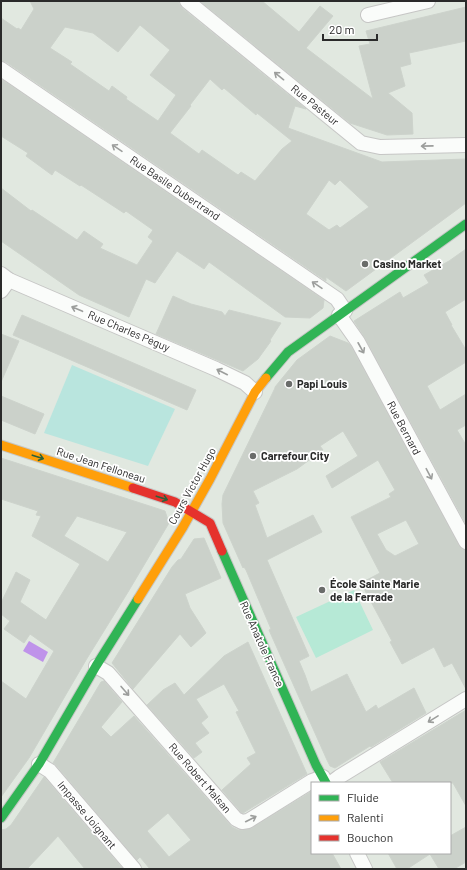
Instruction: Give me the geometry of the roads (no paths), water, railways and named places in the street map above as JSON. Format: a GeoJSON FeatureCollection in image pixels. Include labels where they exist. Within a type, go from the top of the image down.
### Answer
{"type":"FeatureCollection","features":[{"type":"Feature","properties":{"kind":"street","name":"Rue Pasteur"},"geometry":{"type":"LineString","coordinates":[[187,1],[361,143],[380,146],[466,145]]}},
{"type":"Feature","properties":{"kind":"street"},"geometry":{"type":"LineString","coordinates":[[368,15],[428,1]]}},
{"type":"Feature","properties":{"kind":"street","name":"Rue Basile Dubertrand"},"geometry":{"type":"LineString","coordinates":[[1,69],[337,299],[342,313]]}},
{"type":"Feature","properties":{"kind":"street","name":"Cours Victor Hugo"},"geometry":{"type":"LineString","coordinates":[[1,818],[39,764],[96,666],[192,512],[255,392],[288,352],[466,224]]}},
{"type":"Feature","properties":{"kind":"street","name":"Rue Charles Péguy"},"geometry":{"type":"LineString","coordinates":[[4,282],[216,369],[245,383],[255,392]]}},
{"type":"Feature","properties":{"kind":"street","name":"Rue Bernard"},"geometry":{"type":"LineString","coordinates":[[342,313],[466,542]]}},
{"type":"Feature","properties":{"kind":"street","name":"Rue Jean Felloneau"},"geometry":{"type":"LineString","coordinates":[[1,445],[174,502],[192,512]]}},
{"type":"Feature","properties":{"kind":"street","name":"Rue Anatole France"},"geometry":{"type":"LineString","coordinates":[[192,512],[210,523],[268,657],[326,781]]}},
{"type":"Feature","properties":{"kind":"street","name":"Rue Robert Malsan"},"geometry":{"type":"LineString","coordinates":[[96,666],[108,673],[236,819],[242,822],[248,821],[312,781],[326,781]]}},
{"type":"Feature","properties":{"kind":"street"},"geometry":{"type":"LineString","coordinates":[[326,781],[339,777],[466,699]]}},
{"type":"Feature","properties":{"kind":"street","name":"Impasse Joignant"},"geometry":{"type":"LineString","coordinates":[[39,764],[50,771],[134,869]]}},
{"type":"Feature","properties":{"kind":"street"},"geometry":{"type":"LineString","coordinates":[[358,854],[365,869]]}},
{"type":"Feature","properties":{"kind":"place","name":"Casino Market"},"geometry":{"type":"Point","coordinates":[365,264]}},
{"type":"Feature","properties":{"kind":"place","name":"Papi Louis"},"geometry":{"type":"Point","coordinates":[289,384]}},
{"type":"Feature","properties":{"kind":"place","name":"Carrefour City"},"geometry":{"type":"Point","coordinates":[253,456]}},
{"type":"Feature","properties":{"kind":"place","name":"École Sainte Marie de la Ferrade"},"geometry":{"type":"Point","coordinates":[322,590]}}]}
